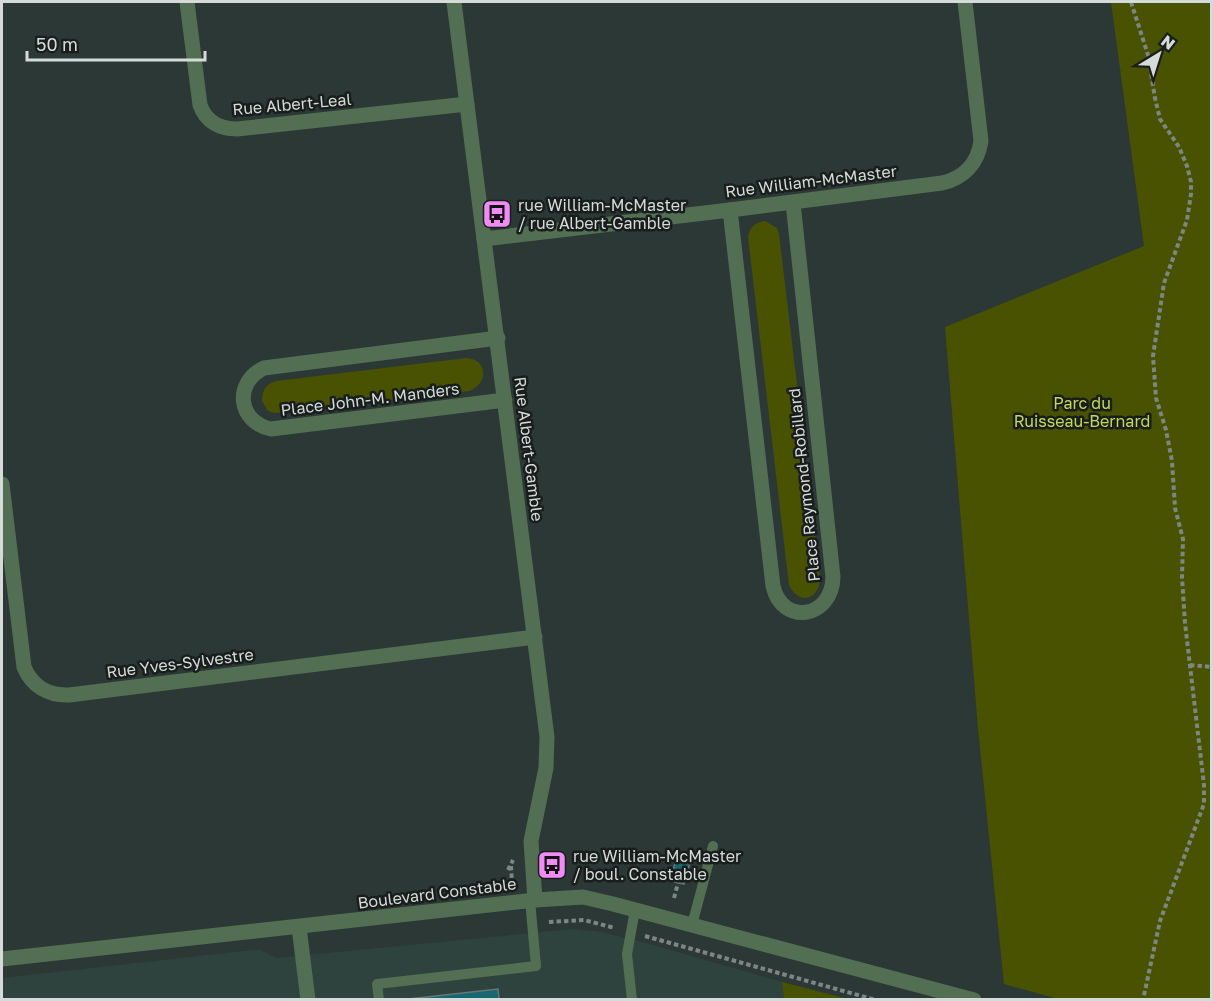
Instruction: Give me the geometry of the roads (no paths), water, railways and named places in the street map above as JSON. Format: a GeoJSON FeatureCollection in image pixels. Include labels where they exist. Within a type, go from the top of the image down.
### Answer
{"type":"FeatureCollection","features":[{"type":"Feature","properties":{"kind":"street","name":"Rue Albert-Leal"},"geometry":{"type":"LineString","coordinates":[[187,2],[200,105],[206,117],[224,128],[237,129],[466,104]]}},
{"type":"Feature","properties":{"kind":"street","name":"Rue Albert-Gamble"},"geometry":{"type":"LineString","coordinates":[[454,2],[498,338],[547,747],[545,778],[531,841],[533,900]]}},
{"type":"Feature","properties":{"kind":"street","name":"Rue William-McMaster"},"geometry":{"type":"LineString","coordinates":[[484,239],[942,183],[957,178],[969,169],[980,148],[981,133],[965,2]]}},
{"type":"Feature","properties":{"kind":"street","name":"Place Raymond-Robillard"},"geometry":{"type":"LineString","coordinates":[[730,210],[773,586],[777,598],[785,607],[797,612],[809,612],[821,607],[829,598],[833,577],[793,202]]}},
{"type":"Feature","properties":{"kind":"street","name":"Place John-M. Manders"},"geometry":{"type":"LineString","coordinates":[[498,338],[264,368],[249,380],[243,398],[249,416],[259,425],[271,429],[505,400]]}},
{"type":"Feature","properties":{"kind":"street","name":"Rue Yves-Sylvestre"},"geometry":{"type":"LineString","coordinates":[[2,484],[24,667],[36,684],[54,695],[80,694],[535,637]]}},
{"type":"Feature","properties":{"kind":"street","name":"Boulevard Constable"},"geometry":{"type":"LineString","coordinates":[[2,959],[575,897],[591,898],[974,999]]}},
{"type":"Feature","properties":{"kind":"street"},"geometry":{"type":"LineString","coordinates":[[300,927],[308,999]]}},
{"type":"Feature","properties":{"kind":"lane"},"geometry":{"type":"LineString","coordinates":[[692,925],[713,846]]}},
{"type":"Feature","properties":{"kind":"lane"},"geometry":{"type":"LineString","coordinates":[[379,999],[377,984],[536,966],[532,924],[533,900]]}},
{"type":"Feature","properties":{"kind":"lane"},"geometry":{"type":"LineString","coordinates":[[632,999],[627,954],[635,910]]}},
{"type":"Feature","properties":{"kind":"place","name":"rue William-McMaster / rue Albert-Gamble"},"geometry":{"type":"Point","coordinates":[497,214]}},
{"type":"Feature","properties":{"kind":"place","name":"rue William-McMaster / boul. Constable"},"geometry":{"type":"Point","coordinates":[552,865]}},
{"type":"Feature","properties":{"kind":"park label","name":"Parc du Ruisseau-Bernard"},"geometry":{"type":"Point","coordinates":[1082,412]}}]}
